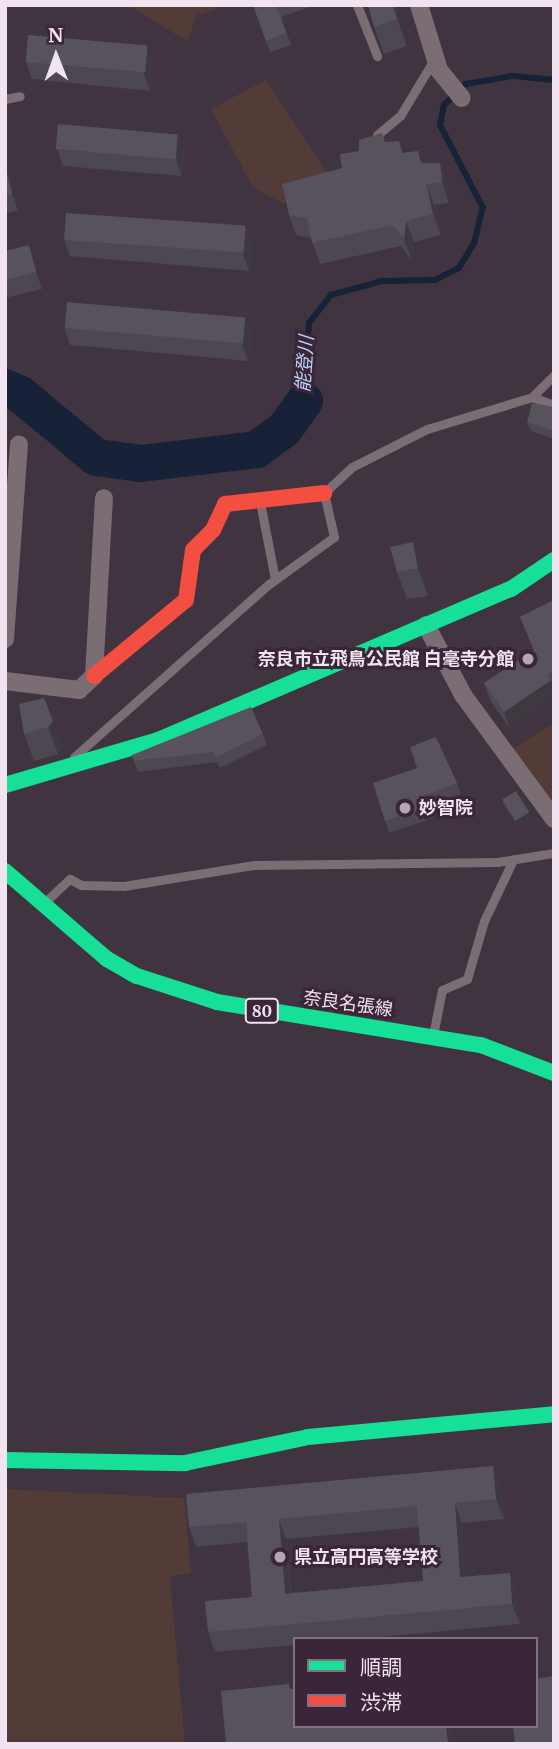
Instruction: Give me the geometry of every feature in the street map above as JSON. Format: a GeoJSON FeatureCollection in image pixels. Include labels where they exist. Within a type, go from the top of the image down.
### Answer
{"type":"FeatureCollection","features":[{"type":"Feature","properties":{"kind":"street"},"geometry":{"type":"LineString","coordinates":[[419,5],[438,63],[463,98]]}},
{"type":"Feature","properties":{"kind":"street"},"geometry":{"type":"LineString","coordinates":[[5,639],[19,444]]}},
{"type":"Feature","properties":{"kind":"street"},"geometry":{"type":"LineString","coordinates":[[5,681],[79,690],[186,600],[193,551],[213,530],[225,504],[324,493]]}},
{"type":"Feature","properties":{"kind":"street"},"geometry":{"type":"LineString","coordinates":[[94,676],[104,498]]}},
{"type":"Feature","properties":{"kind":"street"},"geometry":{"type":"LineString","coordinates":[[5,785],[158,740],[511,589],[554,560]]}},
{"type":"Feature","properties":{"kind":"street"},"geometry":{"type":"LineString","coordinates":[[426,625],[463,695],[554,819]]}},
{"type":"Feature","properties":{"kind":"street","name":"奈良名張線"},"geometry":{"type":"LineString","coordinates":[[5,871],[41,905],[107,959],[137,976],[228,1004],[481,1045],[554,1073]]}},
{"type":"Feature","properties":{"kind":"street"},"geometry":{"type":"LineString","coordinates":[[5,1460],[185,1463],[308,1437],[554,1413]]}},
{"type":"Feature","properties":{"kind":"lane"},"geometry":{"type":"LineString","coordinates":[[357,5],[377,56]]}},
{"type":"Feature","properties":{"kind":"lane"},"geometry":{"type":"LineString","coordinates":[[377,135],[400,116],[438,63]]}},
{"type":"Feature","properties":{"kind":"lane"},"geometry":{"type":"LineString","coordinates":[[5,99],[20,96]]}},
{"type":"Feature","properties":{"kind":"lane"},"geometry":{"type":"LineString","coordinates":[[62,768],[275,579],[334,537],[324,493],[352,467],[427,429],[532,397],[554,376]]}},
{"type":"Feature","properties":{"kind":"lane"},"geometry":{"type":"LineString","coordinates":[[532,397],[554,405]]}},
{"type":"Feature","properties":{"kind":"lane"},"geometry":{"type":"LineString","coordinates":[[259,500],[275,579]]}},
{"type":"Feature","properties":{"kind":"lane"},"geometry":{"type":"LineString","coordinates":[[41,905],[70,879],[81,885],[124,886],[254,865],[513,860],[554,853]]}},
{"type":"Feature","properties":{"kind":"lane"},"geometry":{"type":"LineString","coordinates":[[432,1037],[442,990],[467,979],[484,922],[513,860]]}},
{"type":"Feature","properties":{"kind":"shaded area"},"geometry":{"type":"Polygon","coordinates":[[[128,5],[213,5],[217,9],[197,15],[187,41],[128,5]]]}},
{"type":"Feature","properties":{"kind":"shaded area"},"geometry":{"type":"Polygon","coordinates":[[[266,80],[330,177],[283,204],[252,186],[211,109],[266,80]]]}},
{"type":"Feature","properties":{"kind":"shaded area"},"geometry":{"type":"Polygon","coordinates":[[[554,723],[554,806],[513,749],[554,723]]]}},
{"type":"Feature","properties":{"kind":"shaded area"},"geometry":{"type":"Polygon","coordinates":[[[5,1489],[184,1498],[191,1573],[170,1577],[185,1744],[5,1744],[5,1489]]]}},
{"type":"Feature","properties":{"kind":"building"},"geometry":{"type":"Polygon","coordinates":[[[253,5],[276,5],[286,33],[266,41],[253,5]]]}},
{"type":"Feature","properties":{"kind":"building"},"geometry":{"type":"Polygon","coordinates":[[[368,5],[393,5],[397,19],[374,27],[368,5]]]}},
{"type":"Feature","properties":{"kind":"building"},"geometry":{"type":"Polygon","coordinates":[[[28,35],[148,45],[145,72],[26,62],[28,35]]]}},
{"type":"Feature","properties":{"kind":"building"},"geometry":{"type":"Polygon","coordinates":[[[58,124],[178,134],[175,159],[56,149],[58,124]]]}},
{"type":"Feature","properties":{"kind":"building"},"geometry":{"type":"Polygon","coordinates":[[[382,133],[385,142],[399,141],[402,153],[418,151],[421,163],[440,163],[442,182],[426,184],[433,214],[406,221],[404,240],[393,225],[312,243],[307,218],[289,215],[282,184],[342,168],[340,154],[359,151],[359,140],[382,133]]]}},
{"type":"Feature","properties":{"kind":"building"},"geometry":{"type":"Polygon","coordinates":[[[5,167],[12,194],[5,195],[5,167]]]}},
{"type":"Feature","properties":{"kind":"building"},"geometry":{"type":"Polygon","coordinates":[[[66,213],[246,226],[244,252],[64,240],[66,213]]]}},
{"type":"Feature","properties":{"kind":"building"},"geometry":{"type":"Polygon","coordinates":[[[29,245],[36,272],[5,280],[5,251],[29,245]]]}},
{"type":"Feature","properties":{"kind":"building"},"geometry":{"type":"Polygon","coordinates":[[[67,302],[245,318],[243,344],[65,328],[67,302]]]}},
{"type":"Feature","properties":{"kind":"building"},"geometry":{"type":"Polygon","coordinates":[[[532,403],[554,407],[554,431],[527,422],[532,403]]]}},
{"type":"Feature","properties":{"kind":"building"},"geometry":{"type":"Polygon","coordinates":[[[413,542],[418,569],[397,572],[390,547],[413,542]]]}},
{"type":"Feature","properties":{"kind":"building"},"geometry":{"type":"Polygon","coordinates":[[[554,600],[554,671],[548,674],[551,680],[504,712],[484,683],[534,650],[520,617],[554,600]]]}},
{"type":"Feature","properties":{"kind":"building"},"geometry":{"type":"Polygon","coordinates":[[[44,698],[53,721],[48,727],[24,734],[19,704],[44,698]]]}},
{"type":"Feature","properties":{"kind":"building"},"geometry":{"type":"Polygon","coordinates":[[[251,707],[263,734],[216,757],[213,752],[134,761],[132,755],[251,707]]]}},
{"type":"Feature","properties":{"kind":"building"},"geometry":{"type":"Polygon","coordinates":[[[436,737],[457,783],[425,795],[429,806],[385,821],[373,783],[417,768],[410,747],[436,737]]]}},
{"type":"Feature","properties":{"kind":"building"},"geometry":{"type":"Polygon","coordinates":[[[516,791],[529,812],[516,821],[502,799],[516,791]]]}},
{"type":"Feature","properties":{"kind":"building"},"geometry":{"type":"Polygon","coordinates":[[[493,1466],[496,1499],[455,1503],[460,1577],[510,1573],[512,1604],[208,1632],[205,1601],[252,1597],[246,1522],[189,1527],[186,1494],[493,1466]],[[417,1506],[279,1519],[285,1594],[423,1581],[417,1506]]]}},
{"type":"Feature","properties":{"kind":"building"},"geometry":{"type":"Polygon","coordinates":[[[554,1676],[554,1744],[515,1744],[513,1728],[538,1728],[538,1679],[554,1676]]]}},
{"type":"Feature","properties":{"kind":"building"},"geometry":{"type":"Polygon","coordinates":[[[289,1684],[290,1689],[293,1689],[293,1728],[446,1728],[448,1744],[226,1744],[221,1691],[289,1684]]]}},
{"type":"Feature","properties":{"kind":"waterway","name":"能登川"},"geometry":{"type":"LineString","coordinates":[[304,400],[309,323],[331,295],[382,281],[435,280],[459,268],[474,243],[483,208],[440,125],[444,105],[466,84],[513,76],[554,80]]}},
{"type":"Feature","properties":{"kind":"waterway","name":"能登川"},"geometry":{"type":"LineString","coordinates":[[5,387],[20,394],[96,457],[141,463],[256,449],[284,429],[304,400]]}},
{"type":"Feature","properties":{"kind":"traffic: fast"},"geometry":{"type":"LineString","coordinates":[[5,785],[158,740],[511,589],[554,560]]}},
{"type":"Feature","properties":{"kind":"traffic: fast"},"geometry":{"type":"LineString","coordinates":[[5,871],[107,959],[137,976],[217,1002],[481,1045],[554,1073]]}},
{"type":"Feature","properties":{"kind":"traffic: fast"},"geometry":{"type":"LineString","coordinates":[[5,1460],[185,1463],[308,1437],[554,1414]]}},
{"type":"Feature","properties":{"kind":"traffic: jam"},"geometry":{"type":"LineString","coordinates":[[94,676],[186,600],[193,550],[213,530],[225,504],[324,493]]}},
{"type":"Feature","properties":{"kind":"place","name":"奈良市立飛鳥公民館 白毫寺分館"},"geometry":{"type":"Point","coordinates":[528,659]}},
{"type":"Feature","properties":{"kind":"place","name":"妙智院"},"geometry":{"type":"Point","coordinates":[405,808]}},
{"type":"Feature","properties":{"kind":"place","name":"県立高円高等学校"},"geometry":{"type":"Point","coordinates":[280,1557]}}]}
